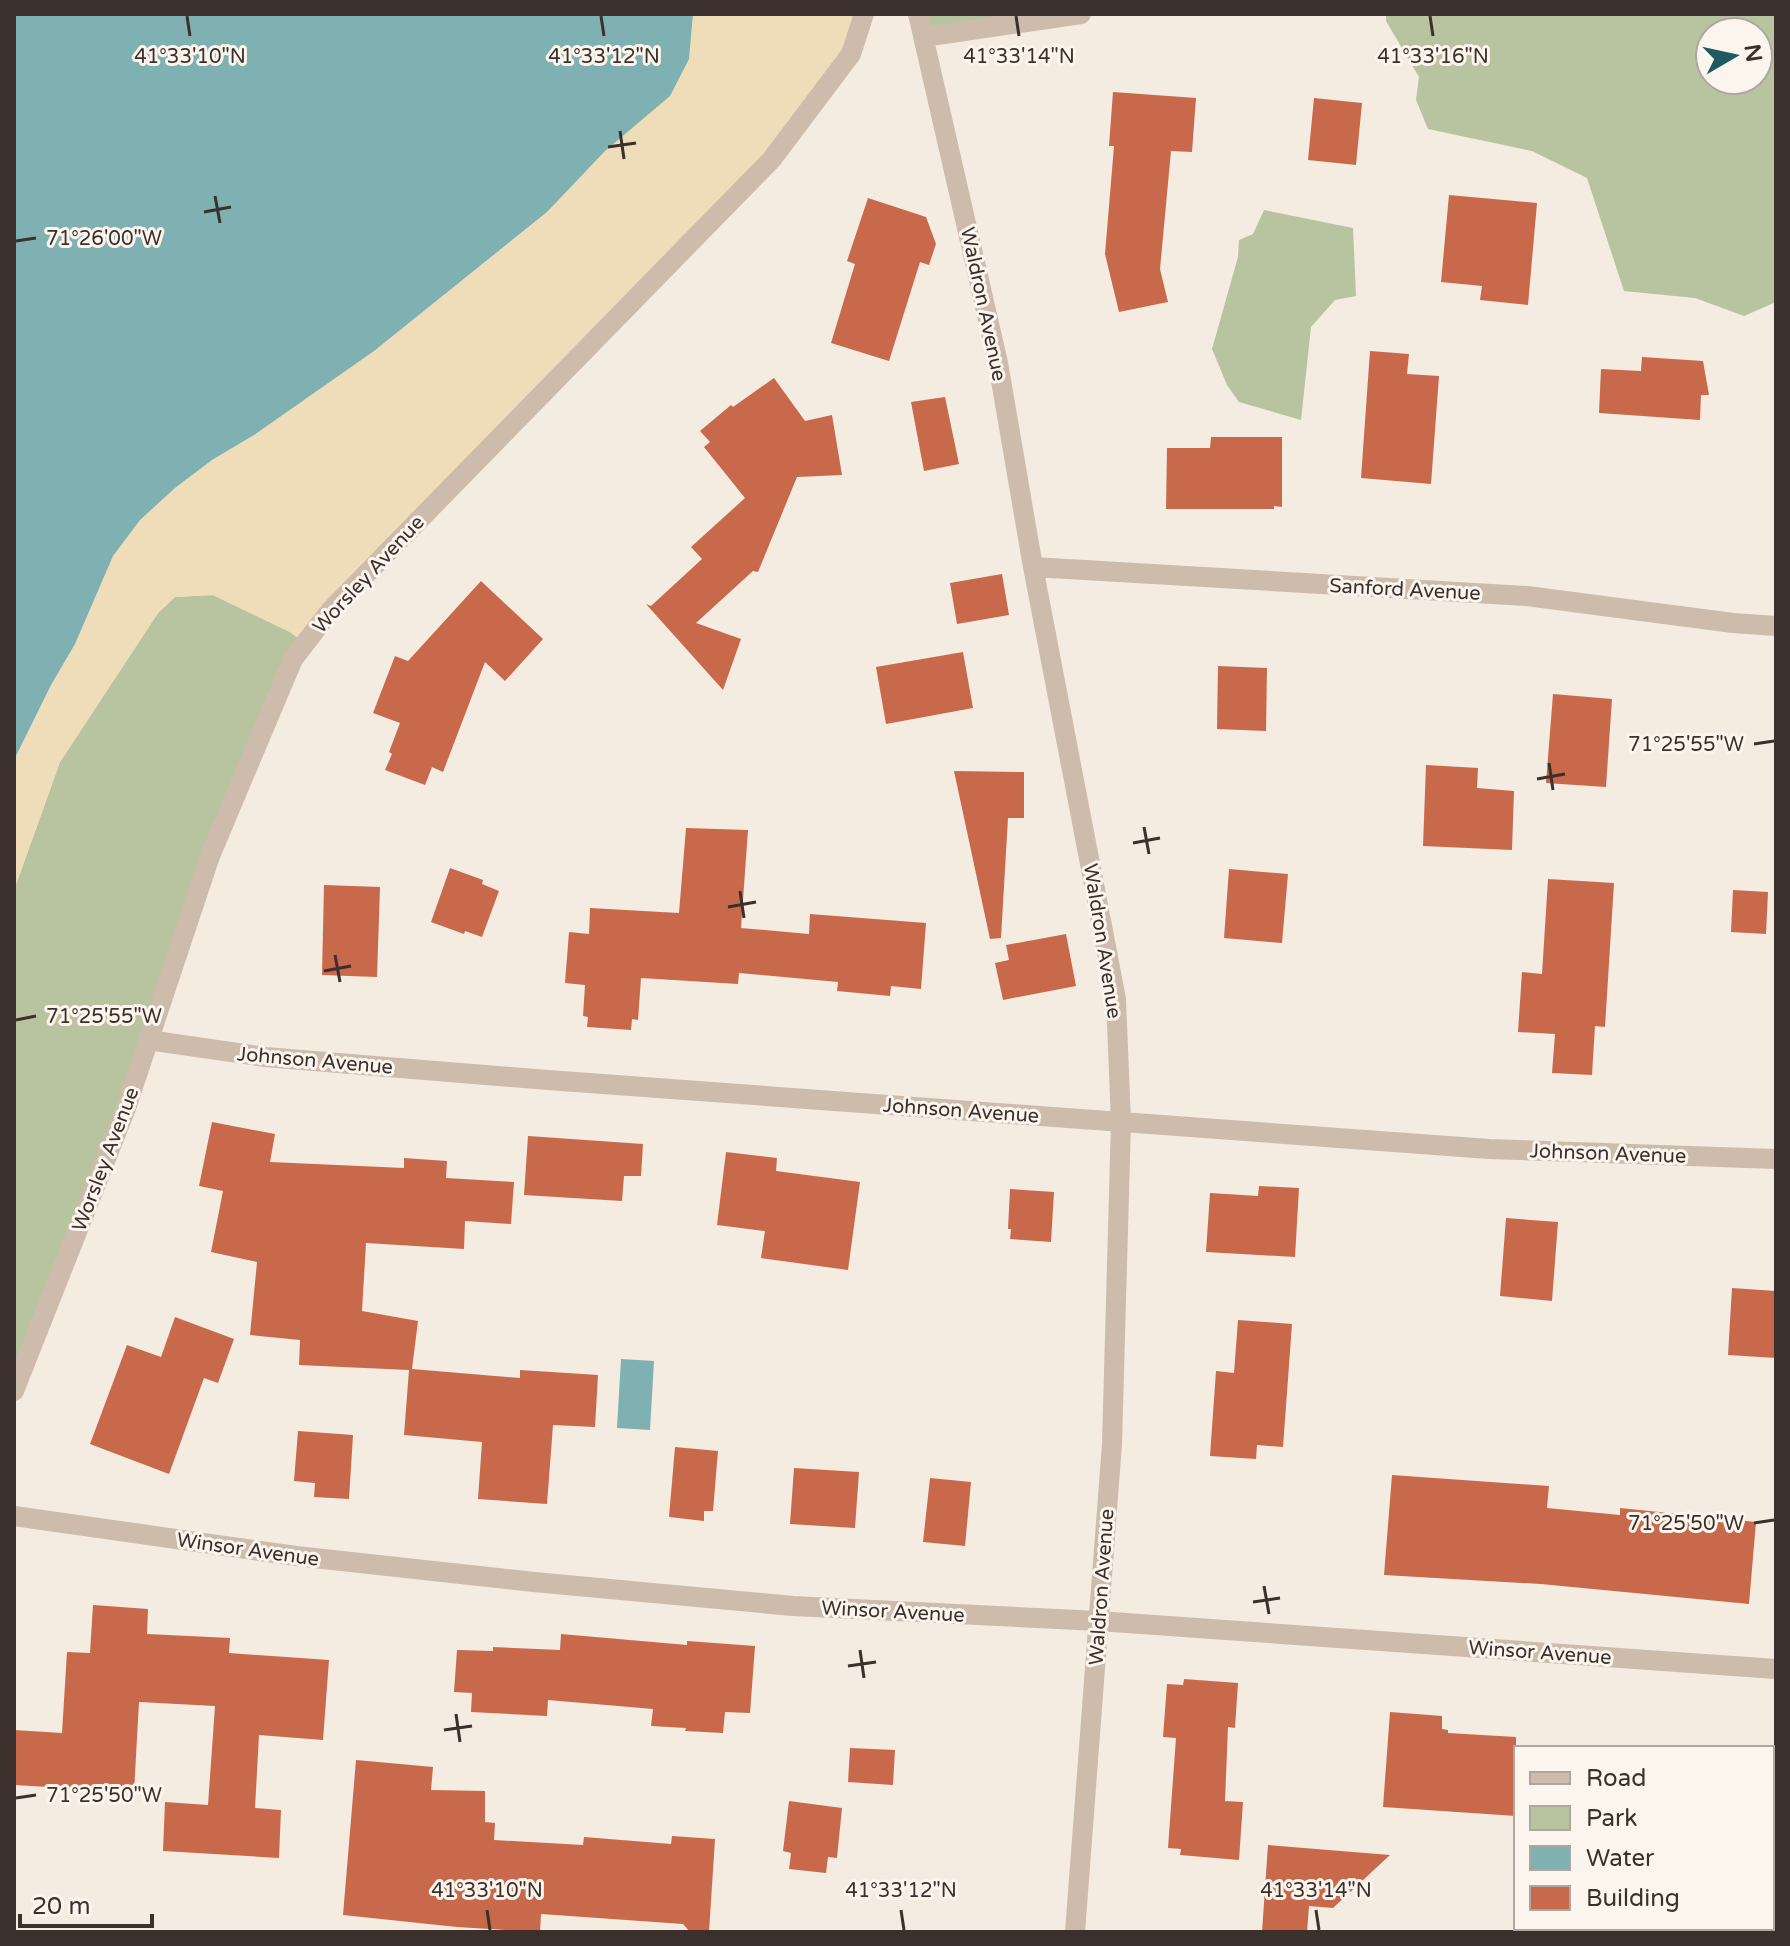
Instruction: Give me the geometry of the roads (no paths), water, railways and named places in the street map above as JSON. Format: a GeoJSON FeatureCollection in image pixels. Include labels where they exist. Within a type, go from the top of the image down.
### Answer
{"type":"FeatureCollection","features":[{"type":"Feature","properties":{"kind":"street","name":"Worsley Avenue"},"geometry":{"type":"LineString","coordinates":[[14,1391],[126,1108],[210,856],[293,659],[331,610],[772,159],[851,54],[864,14]]}},
{"type":"Feature","properties":{"kind":"street","name":"Waldron Avenue"},"geometry":{"type":"LineString","coordinates":[[918,14],[998,363],[1033,567],[1116,999],[1121,1122],[1112,1444],[1075,1932]]}},
{"type":"Feature","properties":{"kind":"street"},"geometry":{"type":"LineString","coordinates":[[924,37],[1081,14]]}},
{"type":"Feature","properties":{"kind":"street","name":"Sanford Avenue"},"geometry":{"type":"LineString","coordinates":[[1033,567],[1527,596],[1776,626]]}},
{"type":"Feature","properties":{"kind":"street","name":"Johnson Avenue"},"geometry":{"type":"LineString","coordinates":[[148,1040],[281,1058],[1489,1149],[1776,1159]]}},
{"type":"Feature","properties":{"kind":"street","name":"Winsor Avenue"},"geometry":{"type":"LineString","coordinates":[[14,1516],[296,1556],[793,1606],[1098,1621],[1776,1669]]}},
{"type":"Feature","properties":{"kind":"water"},"geometry":{"type":"Polygon","coordinates":[[[14,14],[693,14],[689,59],[670,96],[605,151],[547,212],[374,351],[254,435],[212,460],[140,520],[113,556],[75,644],[14,760],[14,14]]]}},
{"type":"Feature","properties":{"kind":"water"},"geometry":{"type":"Polygon","coordinates":[[[621,1359],[654,1361],[650,1430],[617,1428],[621,1359]]]}}]}
